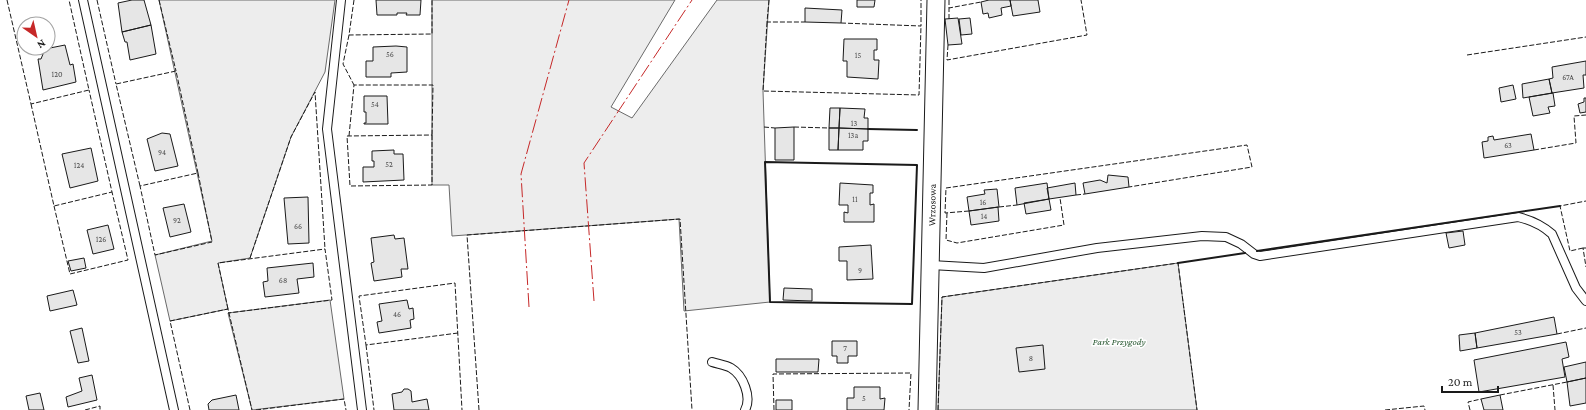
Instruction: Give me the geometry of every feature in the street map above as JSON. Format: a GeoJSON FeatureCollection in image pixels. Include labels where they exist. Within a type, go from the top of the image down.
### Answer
{"type":"FeatureCollection","features":[{"type":"Feature","properties":{"kind":"street","name":"Wrzosowa"},"geometry":{"type":"LineString","coordinates":[[927,410],[936,0]]}},
{"type":"Feature","properties":{"kind":"lane"},"geometry":{"type":"LineString","coordinates":[[83,0],[174,410]]}},
{"type":"Feature","properties":{"kind":"lane"},"geometry":{"type":"LineString","coordinates":[[341,0],[327,129],[362,410]]}},
{"type":"Feature","properties":{"kind":"lane"},"geometry":{"type":"LineString","coordinates":[[931,266],[984,268],[1097,248],[1202,236],[1226,237],[1241,244],[1254,254],[1260,256],[1518,217],[1529,219],[1552,234],[1576,288],[1586,302]]}},
{"type":"Feature","properties":{"kind":"lane"},"geometry":{"type":"LineString","coordinates":[[712,362],[731,368],[745,384],[746,410]]}},
{"type":"Feature","properties":{"kind":"shaded area"},"geometry":{"type":"Polygon","coordinates":[[[159,0],[335,0],[325,72],[291,137],[250,258],[218,263],[228,309],[170,321],[155,255],[212,241],[159,0]]]}},
{"type":"Feature","properties":{"kind":"shaded area"},"geometry":{"type":"Polygon","coordinates":[[[432,0],[675,0],[611,107],[632,118],[717,0],[769,0],[763,91],[770,302],[684,311],[679,219],[452,236],[449,185],[432,185],[432,0]]]}},
{"type":"Feature","properties":{"kind":"shaded area","name":"Park Przygody"},"geometry":{"type":"Polygon","coordinates":[[[1178,263],[1197,410],[938,410],[942,297],[1178,263]]]}},
{"type":"Feature","properties":{"kind":"shaded area"},"geometry":{"type":"Polygon","coordinates":[[[330,300],[344,399],[252,410],[228,313],[330,300]]]}},
{"type":"Feature","properties":{"kind":"building"},"geometry":{"type":"Polygon","coordinates":[[[132,0],[144,0],[151,25],[122,32],[118,3],[132,0]]]}},
{"type":"Feature","properties":{"kind":"building"},"geometry":{"type":"Polygon","coordinates":[[[376,0],[421,0],[420,15],[406,15],[407,13],[397,13],[397,15],[377,15],[376,0]]]}},
{"type":"Feature","properties":{"kind":"building"},"geometry":{"type":"Polygon","coordinates":[[[857,0],[875,0],[874,7],[857,7],[857,0]]]}},
{"type":"Feature","properties":{"kind":"building"},"geometry":{"type":"Polygon","coordinates":[[[989,0],[1010,0],[1011,6],[1001,8],[1002,15],[989,18],[988,13],[983,14],[981,2],[989,0]]]}},
{"type":"Feature","properties":{"kind":"building"},"geometry":{"type":"Polygon","coordinates":[[[1010,0],[1038,0],[1040,12],[1013,16],[1010,0]]]}},
{"type":"Feature","properties":{"kind":"building"},"geometry":{"type":"Polygon","coordinates":[[[805,8],[842,10],[841,23],[805,22],[805,8]]]}},
{"type":"Feature","properties":{"kind":"building"},"geometry":{"type":"Polygon","coordinates":[[[958,18],[962,44],[948,45],[945,19],[958,18]]]}},
{"type":"Feature","properties":{"kind":"building"},"geometry":{"type":"Polygon","coordinates":[[[970,18],[972,34],[961,35],[959,19],[970,18]]]}},
{"type":"Feature","properties":{"kind":"building"},"geometry":{"type":"Polygon","coordinates":[[[151,25],[156,54],[130,60],[127,42],[125,42],[122,32],[151,25]]]}},
{"type":"Feature","properties":{"kind":"building"},"geometry":{"type":"Polygon","coordinates":[[[844,39],[877,39],[877,50],[874,50],[874,60],[879,60],[878,79],[847,77],[847,61],[843,61],[844,39]]]}},
{"type":"Feature","properties":{"kind":"building"},"geometry":{"type":"Polygon","coordinates":[[[65,45],[70,65],[73,64],[76,82],[43,90],[38,59],[41,59],[42,56],[56,56],[56,47],[65,45]]]}},
{"type":"Feature","properties":{"kind":"building"},"geometry":{"type":"Polygon","coordinates":[[[373,47],[407,47],[407,72],[391,73],[391,77],[366,77],[366,61],[373,61],[373,47]]]}},
{"type":"Feature","properties":{"kind":"building"},"geometry":{"type":"Polygon","coordinates":[[[1586,61],[1586,75],[1583,75],[1584,88],[1552,93],[1549,79],[1553,78],[1552,67],[1586,61]]]}},
{"type":"Feature","properties":{"kind":"building"},"geometry":{"type":"Polygon","coordinates":[[[1549,79],[1552,93],[1523,98],[1522,84],[1549,79]]]}},
{"type":"Feature","properties":{"kind":"building"},"geometry":{"type":"Polygon","coordinates":[[[1513,85],[1516,99],[1501,102],[1499,88],[1513,85]]]}},
{"type":"Feature","properties":{"kind":"building"},"geometry":{"type":"Polygon","coordinates":[[[1553,93],[1555,106],[1548,107],[1550,113],[1533,116],[1529,97],[1553,93]]]}},
{"type":"Feature","properties":{"kind":"building"},"geometry":{"type":"Polygon","coordinates":[[[364,96],[387,96],[388,124],[364,124],[366,123],[366,112],[364,112],[364,96]]]}},
{"type":"Feature","properties":{"kind":"building"},"geometry":{"type":"Polygon","coordinates":[[[1584,98],[1586,98],[1586,112],[1580,113],[1578,104],[1584,102],[1584,98]]]}},
{"type":"Feature","properties":{"kind":"building"},"geometry":{"type":"Polygon","coordinates":[[[830,108],[840,108],[839,128],[829,128],[830,108]]]}},
{"type":"Feature","properties":{"kind":"building"},"geometry":{"type":"Polygon","coordinates":[[[840,108],[865,109],[864,118],[868,118],[868,129],[839,128],[840,108]]]}},
{"type":"Feature","properties":{"kind":"building"},"geometry":{"type":"Polygon","coordinates":[[[794,127],[794,160],[775,160],[775,128],[794,127]]]}},
{"type":"Feature","properties":{"kind":"building"},"geometry":{"type":"Polygon","coordinates":[[[829,128],[839,128],[838,150],[829,150],[829,128]]]}},
{"type":"Feature","properties":{"kind":"building"},"geometry":{"type":"Polygon","coordinates":[[[839,128],[868,129],[868,141],[863,141],[863,150],[838,150],[839,128]]]}},
{"type":"Feature","properties":{"kind":"building"},"geometry":{"type":"Polygon","coordinates":[[[162,133],[170,134],[178,166],[155,171],[147,139],[162,133]]]}},
{"type":"Feature","properties":{"kind":"building"},"geometry":{"type":"Polygon","coordinates":[[[1531,134],[1534,150],[1484,158],[1482,142],[1488,141],[1488,137],[1493,136],[1494,140],[1531,134]]]}},
{"type":"Feature","properties":{"kind":"building"},"geometry":{"type":"Polygon","coordinates":[[[91,148],[98,181],[70,188],[62,154],[91,148]]]}},
{"type":"Feature","properties":{"kind":"building"},"geometry":{"type":"Polygon","coordinates":[[[394,150],[394,154],[403,154],[404,180],[363,182],[363,167],[374,167],[374,161],[372,161],[372,151],[394,150]]]}},
{"type":"Feature","properties":{"kind":"building"},"geometry":{"type":"Polygon","coordinates":[[[1108,175],[1128,177],[1129,187],[1085,194],[1083,183],[1100,180],[1107,183],[1108,175]]]}},
{"type":"Feature","properties":{"kind":"building"},"geometry":{"type":"Polygon","coordinates":[[[840,183],[873,185],[873,193],[870,193],[870,205],[874,204],[874,222],[844,222],[844,212],[848,213],[848,205],[839,205],[840,183]]]}},
{"type":"Feature","properties":{"kind":"building"},"geometry":{"type":"Polygon","coordinates":[[[1047,183],[1049,199],[1017,205],[1015,188],[1047,183]]]}},
{"type":"Feature","properties":{"kind":"building"},"geometry":{"type":"Polygon","coordinates":[[[1075,183],[1076,195],[1049,199],[1047,188],[1075,183]]]}},
{"type":"Feature","properties":{"kind":"building"},"geometry":{"type":"Polygon","coordinates":[[[997,189],[999,207],[969,211],[967,197],[985,194],[984,190],[997,189]]]}},
{"type":"Feature","properties":{"kind":"building"},"geometry":{"type":"Polygon","coordinates":[[[308,197],[309,243],[288,244],[284,198],[308,197]]]}},
{"type":"Feature","properties":{"kind":"building"},"geometry":{"type":"Polygon","coordinates":[[[1049,199],[1051,210],[1026,214],[1024,203],[1049,199]]]}},
{"type":"Feature","properties":{"kind":"building"},"geometry":{"type":"Polygon","coordinates":[[[184,204],[191,232],[170,237],[163,208],[184,204]]]}},
{"type":"Feature","properties":{"kind":"building"},"geometry":{"type":"Polygon","coordinates":[[[998,207],[999,221],[971,225],[969,211],[998,207]]]}},
{"type":"Feature","properties":{"kind":"building"},"geometry":{"type":"Polygon","coordinates":[[[108,225],[114,249],[93,254],[87,230],[108,225]]]}},
{"type":"Feature","properties":{"kind":"building"},"geometry":{"type":"Polygon","coordinates":[[[1463,231],[1465,245],[1449,248],[1446,233],[1463,231]]]}},
{"type":"Feature","properties":{"kind":"building"},"geometry":{"type":"Polygon","coordinates":[[[394,235],[395,239],[404,238],[408,269],[401,269],[402,277],[374,281],[371,263],[374,262],[371,238],[394,235]]]}},
{"type":"Feature","properties":{"kind":"building"},"geometry":{"type":"Polygon","coordinates":[[[871,245],[873,279],[847,280],[847,261],[839,261],[839,247],[871,245]]]}},
{"type":"Feature","properties":{"kind":"building"},"geometry":{"type":"Polygon","coordinates":[[[84,258],[86,268],[71,271],[68,261],[84,258]]]}},
{"type":"Feature","properties":{"kind":"building"},"geometry":{"type":"Polygon","coordinates":[[[313,263],[314,277],[297,279],[299,293],[265,297],[263,282],[268,281],[267,268],[313,263]]]}},
{"type":"Feature","properties":{"kind":"building"},"geometry":{"type":"Polygon","coordinates":[[[784,288],[812,289],[812,301],[783,300],[784,288]]]}},
{"type":"Feature","properties":{"kind":"building"},"geometry":{"type":"Polygon","coordinates":[[[73,290],[77,305],[50,311],[47,296],[73,290]]]}},
{"type":"Feature","properties":{"kind":"building"},"geometry":{"type":"Polygon","coordinates":[[[407,300],[409,309],[413,308],[414,319],[410,320],[411,328],[379,333],[377,322],[382,321],[379,304],[407,300]]]}},
{"type":"Feature","properties":{"kind":"building"},"geometry":{"type":"Polygon","coordinates":[[[1554,317],[1557,334],[1477,348],[1475,333],[1554,317]]]}},
{"type":"Feature","properties":{"kind":"building"},"geometry":{"type":"Polygon","coordinates":[[[82,328],[89,361],[78,363],[70,331],[82,328]]]}},
{"type":"Feature","properties":{"kind":"building"},"geometry":{"type":"Polygon","coordinates":[[[1475,333],[1477,348],[1460,351],[1459,335],[1475,333]]]}},
{"type":"Feature","properties":{"kind":"building"},"geometry":{"type":"Polygon","coordinates":[[[832,341],[857,341],[857,356],[848,356],[848,363],[837,363],[837,356],[832,356],[832,341]]]}},
{"type":"Feature","properties":{"kind":"building"},"geometry":{"type":"Polygon","coordinates":[[[1566,342],[1569,357],[1562,359],[1565,377],[1479,392],[1474,360],[1566,342]]]}},
{"type":"Feature","properties":{"kind":"building"},"geometry":{"type":"Polygon","coordinates":[[[1043,345],[1045,369],[1019,372],[1016,348],[1043,345]]]}},
{"type":"Feature","properties":{"kind":"building"},"geometry":{"type":"Polygon","coordinates":[[[776,359],[819,359],[818,372],[776,372],[776,359]]]}},
{"type":"Feature","properties":{"kind":"building"},"geometry":{"type":"Polygon","coordinates":[[[1586,362],[1586,378],[1567,382],[1564,367],[1586,362]]]}},
{"type":"Feature","properties":{"kind":"building"},"geometry":{"type":"Polygon","coordinates":[[[92,375],[97,400],[68,407],[66,397],[82,391],[79,378],[92,375]]]}},
{"type":"Feature","properties":{"kind":"building"},"geometry":{"type":"Polygon","coordinates":[[[1586,378],[1586,403],[1570,406],[1567,382],[1586,378]]]}},
{"type":"Feature","properties":{"kind":"building"},"geometry":{"type":"Polygon","coordinates":[[[854,387],[880,387],[880,399],[885,398],[884,410],[847,410],[847,398],[854,398],[854,387]]]}},
{"type":"Feature","properties":{"kind":"building"},"geometry":{"type":"Polygon","coordinates":[[[404,389],[411,391],[412,402],[427,399],[429,410],[394,410],[392,394],[402,392],[404,389]]]}},
{"type":"Feature","properties":{"kind":"building"},"geometry":{"type":"Polygon","coordinates":[[[40,393],[44,410],[29,410],[26,396],[40,393]]]}},
{"type":"Feature","properties":{"kind":"building"},"geometry":{"type":"Polygon","coordinates":[[[236,395],[239,410],[209,410],[208,404],[212,400],[236,395]]]}},
{"type":"Feature","properties":{"kind":"building"},"geometry":{"type":"Polygon","coordinates":[[[1500,395],[1503,410],[1484,410],[1481,399],[1500,395]]]}},
{"type":"Feature","properties":{"kind":"building"},"geometry":{"type":"Polygon","coordinates":[[[776,400],[792,400],[792,410],[776,410],[776,400]]]}},
{"type":"Feature","properties":{"kind":"fence"},"geometry":{"type":"LineString","coordinates":[[7,0],[31,104],[89,90],[69,0]]}},
{"type":"Feature","properties":{"kind":"fence"},"geometry":{"type":"LineString","coordinates":[[97,0],[116,84]]}},
{"type":"Feature","properties":{"kind":"fence"},"geometry":{"type":"LineString","coordinates":[[159,0],[176,71]]}},
{"type":"Feature","properties":{"kind":"fence"},"geometry":{"type":"LineString","coordinates":[[354,0],[349,35],[432,34],[432,0]]}},
{"type":"Feature","properties":{"kind":"fence"},"geometry":{"type":"LineString","coordinates":[[769,0],[767,22],[805,22]]}},
{"type":"Feature","properties":{"kind":"fence"},"geometry":{"type":"LineString","coordinates":[[841,23],[921,26],[921,0]]}},
{"type":"Feature","properties":{"kind":"fence"},"geometry":{"type":"LineString","coordinates":[[949,0],[949,8],[981,2]]}},
{"type":"Feature","properties":{"kind":"fence"},"geometry":{"type":"LineString","coordinates":[[948,45],[947,60],[1087,35],[1081,0]]}},
{"type":"Feature","properties":{"kind":"fence"},"geometry":{"type":"LineString","coordinates":[[949,8],[949,19]]}},
{"type":"Feature","properties":{"kind":"fence"},"geometry":{"type":"LineString","coordinates":[[767,22],[763,91],[919,95],[921,26]]}},
{"type":"Feature","properties":{"kind":"fence"},"geometry":{"type":"LineString","coordinates":[[349,35],[343,64],[354,85]]}},
{"type":"Feature","properties":{"kind":"fence"},"geometry":{"type":"LineString","coordinates":[[1467,55],[1586,37]]}},
{"type":"Feature","properties":{"kind":"fence"},"geometry":{"type":"LineString","coordinates":[[140,186],[116,84],[176,71],[198,173]]}},
{"type":"Feature","properties":{"kind":"fence"},"geometry":{"type":"LineString","coordinates":[[349,136],[354,85],[433,85],[432,135]]}},
{"type":"Feature","properties":{"kind":"fence"},"geometry":{"type":"LineString","coordinates":[[31,104],[54,206],[112,192],[89,90]]}},
{"type":"Feature","properties":{"kind":"fence"},"geometry":{"type":"LineString","coordinates":[[250,258],[291,137],[315,92],[325,249]]}},
{"type":"Feature","properties":{"kind":"fence"},"geometry":{"type":"LineString","coordinates":[[1534,150],[1576,143],[1574,116],[1586,115]]}},
{"type":"Feature","properties":{"kind":"fence"},"geometry":{"type":"LineString","coordinates":[[764,127],[775,128]]}},
{"type":"Feature","properties":{"kind":"fence"},"geometry":{"type":"LineString","coordinates":[[794,127],[829,128]]}},
{"type":"Feature","properties":{"kind":"fence"},"geometry":{"type":"LineString","coordinates":[[432,135],[432,185],[350,186],[347,136],[432,135]]}},
{"type":"Feature","properties":{"kind":"fence"},"geometry":{"type":"LineString","coordinates":[[969,211],[945,213],[946,188],[1247,145],[1252,167],[1129,187]]}},
{"type":"Feature","properties":{"kind":"fence"},"geometry":{"type":"LineString","coordinates":[[198,173],[212,242],[155,255],[140,186],[198,173]]}},
{"type":"Feature","properties":{"kind":"fence"},"geometry":{"type":"LineString","coordinates":[[54,206],[70,274],[128,260],[112,192]]}},
{"type":"Feature","properties":{"kind":"fence"},"geometry":{"type":"LineString","coordinates":[[1076,195],[1085,194]]}},
{"type":"Feature","properties":{"kind":"fence"},"geometry":{"type":"LineString","coordinates":[[947,213],[946,240],[957,243],[1064,225],[1060,198]]}},
{"type":"Feature","properties":{"kind":"fence"},"geometry":{"type":"LineString","coordinates":[[1583,248],[1570,251],[1560,206],[1586,201]]}},
{"type":"Feature","properties":{"kind":"fence"},"geometry":{"type":"LineString","coordinates":[[999,207],[1017,205]]}},
{"type":"Feature","properties":{"kind":"fence"},"geometry":{"type":"LineString","coordinates":[[479,410],[467,235],[680,219],[692,410]]}},
{"type":"Feature","properties":{"kind":"fence"},"geometry":{"type":"LineString","coordinates":[[1586,248],[1583,248],[1586,267]]}},
{"type":"Feature","properties":{"kind":"fence"},"geometry":{"type":"LineString","coordinates":[[228,309],[218,263],[325,249],[332,300],[228,313]]}},
{"type":"Feature","properties":{"kind":"fence"},"geometry":{"type":"LineString","coordinates":[[938,410],[942,297],[1178,263],[1197,410]]}},
{"type":"Feature","properties":{"kind":"fence"},"geometry":{"type":"LineString","coordinates":[[458,333],[366,345],[359,296],[455,283],[462,410]]}},
{"type":"Feature","properties":{"kind":"fence"},"geometry":{"type":"LineString","coordinates":[[190,410],[170,321],[228,309],[252,410]]}},
{"type":"Feature","properties":{"kind":"fence"},"geometry":{"type":"LineString","coordinates":[[1557,334],[1586,328]]}},
{"type":"Feature","properties":{"kind":"fence"},"geometry":{"type":"LineString","coordinates":[[366,345],[374,410]]}},
{"type":"Feature","properties":{"kind":"fence"},"geometry":{"type":"LineString","coordinates":[[774,410],[773,374],[911,373],[909,410]]}},
{"type":"Feature","properties":{"kind":"fence"},"geometry":{"type":"LineString","coordinates":[[1500,395],[1567,382]]}},
{"type":"Feature","properties":{"kind":"fence"},"geometry":{"type":"LineString","coordinates":[[1553,385],[1555,410]]}},
{"type":"Feature","properties":{"kind":"fence"},"geometry":{"type":"LineString","coordinates":[[256,410],[344,399],[346,410]]}},
{"type":"Feature","properties":{"kind":"fence"},"geometry":{"type":"LineString","coordinates":[[1470,410],[1468,402],[1481,399]]}},
{"type":"Feature","properties":{"kind":"fence"},"geometry":{"type":"LineString","coordinates":[[85,410],[100,406],[100,410]]}},
{"type":"Feature","properties":{"kind":"fence"},"geometry":{"type":"LineString","coordinates":[[1385,410],[1424,406],[1425,410]]}},
{"type":"Feature","properties":{"kind":"wall"},"geometry":{"type":"LineString","coordinates":[[868,129],[917,130]]}},
{"type":"Feature","properties":{"kind":"wall"},"geometry":{"type":"LineString","coordinates":[[765,162],[917,165],[912,304],[770,302],[765,162]]}},
{"type":"Feature","properties":{"kind":"wall"},"geometry":{"type":"LineString","coordinates":[[1257,251],[1560,206]]}},
{"type":"Feature","properties":{"kind":"wall"},"geometry":{"type":"LineString","coordinates":[[1178,263],[1245,253]]}},
{"type":"Feature","properties":{"kind":"power"},"geometry":{"type":"LineString","coordinates":[[529,307],[521,174],[569,0]]}},
{"type":"Feature","properties":{"kind":"power"},"geometry":{"type":"LineString","coordinates":[[594,301],[584,163],[692,0]]}}]}
